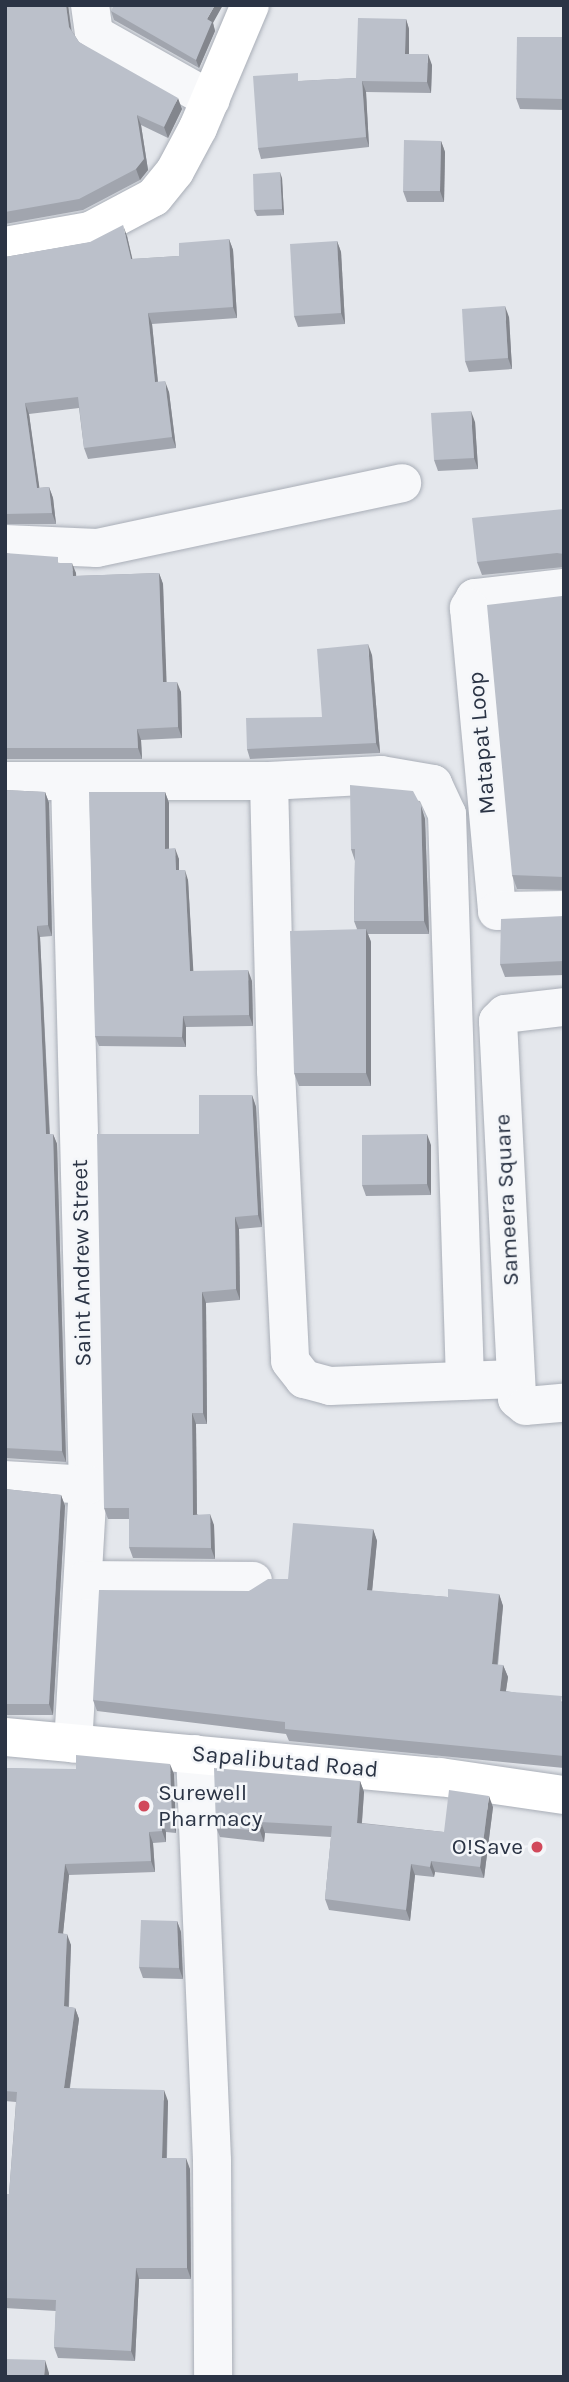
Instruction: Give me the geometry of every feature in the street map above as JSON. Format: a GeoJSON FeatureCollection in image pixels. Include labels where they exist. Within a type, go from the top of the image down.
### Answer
{"type":"FeatureCollection","features":[{"type":"Feature","properties":{"kind":"street"},"geometry":{"type":"LineString","coordinates":[[90,5],[94,34],[211,100]]}},
{"type":"Feature","properties":{"kind":"street"},"geometry":{"type":"LineString","coordinates":[[5,246],[90,231],[154,197],[175,171],[211,100],[250,5]]}},
{"type":"Feature","properties":{"kind":"street"},"geometry":{"type":"LineString","coordinates":[[5,544],[97,548],[402,483]]}},
{"type":"Feature","properties":{"kind":"street","name":"Matapat Loop"},"geometry":{"type":"LineString","coordinates":[[564,588],[475,598],[469,608],[497,912],[564,910]]}},
{"type":"Feature","properties":{"kind":"street"},"geometry":{"type":"LineString","coordinates":[[5,781],[269,781],[416,777],[433,784],[444,800],[466,1381]]}},
{"type":"Feature","properties":{"kind":"street","name":"Saint Andrew Street"},"geometry":{"type":"LineString","coordinates":[[70,781],[88,1485],[85,1580],[73,1744]]}},
{"type":"Feature","properties":{"kind":"street"},"geometry":{"type":"LineString","coordinates":[[269,781],[276,1070],[290,1361],[296,1373],[316,1384],[515,1379]]}},
{"type":"Feature","properties":{"kind":"street","name":"Sameera Square"},"geometry":{"type":"LineString","coordinates":[[564,1007],[505,1014],[498,1021],[515,1379],[521,1406],[564,1403]]}},
{"type":"Feature","properties":{"kind":"street"},"geometry":{"type":"LineString","coordinates":[[5,1480],[88,1485]]}},
{"type":"Feature","properties":{"kind":"street"},"geometry":{"type":"LineString","coordinates":[[85,1580],[253,1581]]}},
{"type":"Feature","properties":{"kind":"street","name":"Sapalibutad Road"},"geometry":{"type":"LineString","coordinates":[[5,1737],[440,1777],[564,1796]]}},
{"type":"Feature","properties":{"kind":"street"},"geometry":{"type":"LineString","coordinates":[[195,1754],[212,2161],[213,2377]]}},
{"type":"Feature","properties":{"kind":"building"},"geometry":{"type":"Polygon","coordinates":[[[5,5],[66,5],[69,27],[79,42],[178,98],[164,127],[137,115],[144,159],[136,169],[79,199],[5,212],[5,5]]]}},
{"type":"Feature","properties":{"kind":"building"},"geometry":{"type":"Polygon","coordinates":[[[114,5],[215,5],[207,19],[212,22],[196,60],[111,11],[114,5]]]}},
{"type":"Feature","properties":{"kind":"building"},"geometry":{"type":"Polygon","coordinates":[[[358,18],[406,19],[405,54],[428,54],[427,82],[362,81],[366,137],[258,148],[253,76],[298,73],[298,81],[356,78],[358,18]]]}},
{"type":"Feature","properties":{"kind":"building"},"geometry":{"type":"Polygon","coordinates":[[[517,37],[564,37],[564,99],[516,98],[517,37]]]}},
{"type":"Feature","properties":{"kind":"building"},"geometry":{"type":"Polygon","coordinates":[[[404,140],[441,141],[440,191],[403,191],[404,140]]]}},
{"type":"Feature","properties":{"kind":"building"},"geometry":{"type":"Polygon","coordinates":[[[280,172],[282,209],[254,210],[253,174],[280,172]]]}},
{"type":"Feature","properties":{"kind":"building"},"geometry":{"type":"Polygon","coordinates":[[[123,225],[131,259],[179,256],[179,243],[229,239],[233,307],[148,313],[155,382],[165,381],[172,437],[84,448],[78,397],[25,403],[37,488],[49,487],[52,513],[5,514],[5,257],[90,242],[123,225]]]}},
{"type":"Feature","properties":{"kind":"building"},"geometry":{"type":"Polygon","coordinates":[[[337,241],[341,313],[294,316],[290,244],[337,241]]]}},
{"type":"Feature","properties":{"kind":"building"},"geometry":{"type":"Polygon","coordinates":[[[505,306],[508,358],[465,361],[462,309],[505,306]]]}},
{"type":"Feature","properties":{"kind":"building"},"geometry":{"type":"Polygon","coordinates":[[[471,411],[474,458],[434,460],[431,413],[471,411]]]}},
{"type":"Feature","properties":{"kind":"building"},"geometry":{"type":"Polygon","coordinates":[[[564,509],[564,554],[477,562],[472,518],[564,509]]]}},
{"type":"Feature","properties":{"kind":"building"},"geometry":{"type":"Polygon","coordinates":[[[5,553],[58,557],[58,563],[72,563],[73,576],[159,573],[163,682],[177,682],[178,727],[137,729],[138,748],[5,748],[5,553]]]}},
{"type":"Feature","properties":{"kind":"building"},"geometry":{"type":"Polygon","coordinates":[[[564,595],[564,877],[512,875],[487,605],[564,595]]]}},
{"type":"Feature","properties":{"kind":"building"},"geometry":{"type":"Polygon","coordinates":[[[368,644],[376,743],[247,749],[246,718],[322,717],[317,649],[368,644]]]}},
{"type":"Feature","properties":{"kind":"building"},"geometry":{"type":"Polygon","coordinates":[[[350,785],[413,791],[421,806],[424,921],[354,921],[355,849],[351,849],[350,785]]]}},
{"type":"Feature","properties":{"kind":"building"},"geometry":{"type":"Polygon","coordinates":[[[5,790],[45,792],[48,925],[37,926],[46,1134],[53,1134],[62,1451],[5,1448],[5,790]]]}},
{"type":"Feature","properties":{"kind":"building"},"geometry":{"type":"Polygon","coordinates":[[[89,792],[165,792],[165,849],[175,848],[176,870],[185,870],[190,971],[248,970],[249,1015],[183,1016],[182,1037],[95,1036],[89,792]]]}},
{"type":"Feature","properties":{"kind":"building"},"geometry":{"type":"Polygon","coordinates":[[[564,916],[564,961],[500,964],[501,919],[564,916]]]}},
{"type":"Feature","properties":{"kind":"building"},"geometry":{"type":"Polygon","coordinates":[[[366,929],[366,1073],[294,1073],[290,931],[366,929]]]}},
{"type":"Feature","properties":{"kind":"building"},"geometry":{"type":"Polygon","coordinates":[[[199,1095],[252,1095],[258,1215],[235,1217],[236,1289],[202,1292],[203,1413],[192,1413],[193,1515],[210,1514],[211,1548],[129,1547],[129,1508],[104,1508],[97,1134],[199,1134],[199,1095]]]}},
{"type":"Feature","properties":{"kind":"building"},"geometry":{"type":"Polygon","coordinates":[[[427,1134],[427,1184],[362,1185],[362,1135],[427,1134]]]}},
{"type":"Feature","properties":{"kind":"building"},"geometry":{"type":"Polygon","coordinates":[[[5,1489],[61,1495],[49,1704],[5,1704],[5,1489]]]}},
{"type":"Feature","properties":{"kind":"building"},"geometry":{"type":"Polygon","coordinates":[[[293,1523],[373,1529],[367,1590],[448,1597],[448,1589],[499,1594],[492,1664],[503,1665],[500,1691],[562,1696],[564,1756],[285,1729],[285,1722],[93,1700],[99,1590],[249,1591],[268,1579],[288,1579],[293,1523]]]}},
{"type":"Feature","properties":{"kind":"building"},"geometry":{"type":"Polygon","coordinates":[[[76,1755],[170,1764],[172,1822],[162,1821],[162,1831],[149,1832],[151,1861],[65,1864],[58,1933],[67,1934],[64,2006],[75,2008],[64,2088],[164,2090],[162,2158],[186,2158],[187,2268],[136,2268],[131,2351],[54,2347],[56,2300],[5,2298],[5,2194],[9,2194],[17,2092],[5,2091],[5,1768],[76,1769],[76,1755]]]}},
{"type":"Feature","properties":{"kind":"building"},"geometry":{"type":"Polygon","coordinates":[[[214,1768],[360,1781],[357,1823],[444,1832],[449,1790],[489,1796],[480,1867],[431,1861],[430,1867],[411,1864],[406,1910],[325,1899],[332,1826],[261,1822],[260,1831],[216,1827],[214,1768]]]}},
{"type":"Feature","properties":{"kind":"building"},"geometry":{"type":"Polygon","coordinates":[[[141,1920],[177,1921],[179,1968],[139,1967],[141,1920]]]}},
{"type":"Feature","properties":{"kind":"building"},"geometry":{"type":"Polygon","coordinates":[[[5,2359],[45,2360],[44,2377],[5,2377],[5,2359]]]}},
{"type":"Feature","properties":{"kind":"place","name":"Surewell Pharmacy"},"geometry":{"type":"Point","coordinates":[144,1806]}},
{"type":"Feature","properties":{"kind":"place","name":"O!Save"},"geometry":{"type":"Point","coordinates":[537,1847]}}]}
